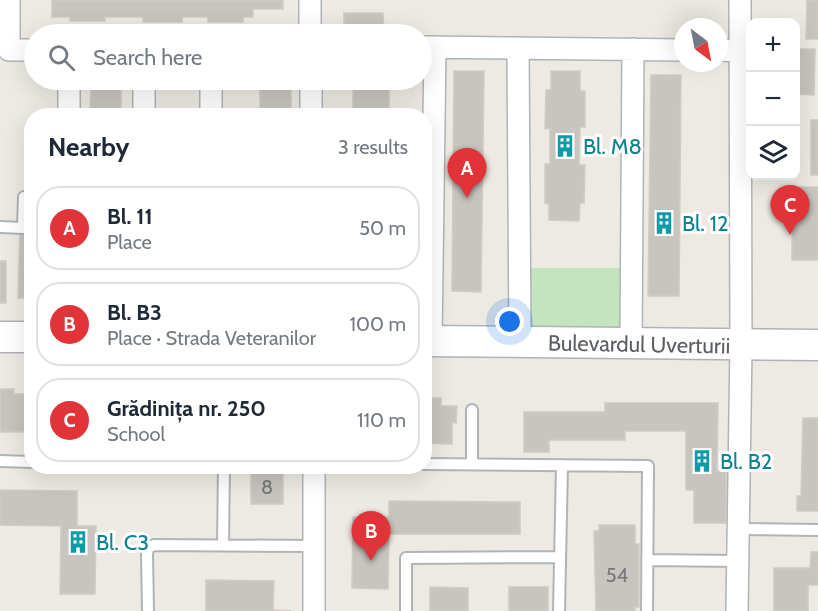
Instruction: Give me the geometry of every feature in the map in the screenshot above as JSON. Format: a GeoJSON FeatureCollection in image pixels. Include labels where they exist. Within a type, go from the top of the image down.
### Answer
{"type":"FeatureCollection","features":[{"type":"Feature","properties":{"kind":"main road"},"geometry":{"type":"LineString","coordinates":[[0,337],[24,338]]}},
{"type":"Feature","properties":{"kind":"main road","name":"Bulevardul Uverturii"},"geometry":{"type":"LineString","coordinates":[[432,341],[818,345]]}},
{"type":"Feature","properties":{"kind":"street"},"geometry":{"type":"LineString","coordinates":[[9,0],[9,50],[24,50]]}},
{"type":"Feature","properties":{"kind":"street"},"geometry":{"type":"LineString","coordinates":[[310,0],[310,24]]}},
{"type":"Feature","properties":{"kind":"street"},"geometry":{"type":"LineString","coordinates":[[737,611],[741,345],[729,50],[740,0]]}},
{"type":"Feature","properties":{"kind":"street"},"geometry":{"type":"LineString","coordinates":[[432,47],[674,50]]}},
{"type":"Feature","properties":{"kind":"street"},"geometry":{"type":"LineString","coordinates":[[518,48],[520,342]]}},
{"type":"Feature","properties":{"kind":"street"},"geometry":{"type":"LineString","coordinates":[[631,344],[633,49]]}},
{"type":"Feature","properties":{"kind":"street"},"geometry":{"type":"LineString","coordinates":[[69,90],[69,108]]}},
{"type":"Feature","properties":{"kind":"street"},"geometry":{"type":"LineString","coordinates":[[144,90],[144,108]]}},
{"type":"Feature","properties":{"kind":"street"},"geometry":{"type":"LineString","coordinates":[[211,90],[211,108]]}},
{"type":"Feature","properties":{"kind":"street"},"geometry":{"type":"LineString","coordinates":[[311,90],[311,108]]}},
{"type":"Feature","properties":{"kind":"street"},"geometry":{"type":"LineString","coordinates":[[428,90],[428,108]]}},
{"type":"Feature","properties":{"kind":"street"},"geometry":{"type":"LineString","coordinates":[[314,474],[314,611]]}},
{"type":"Feature","properties":{"kind":"lane"},"geometry":{"type":"LineString","coordinates":[[0,227],[23,228],[24,197]]}},
{"type":"Feature","properties":{"kind":"lane"},"geometry":{"type":"LineString","coordinates":[[472,410],[472,464]]}},
{"type":"Feature","properties":{"kind":"lane"},"geometry":{"type":"LineString","coordinates":[[0,461],[24,462]]}},
{"type":"Feature","properties":{"kind":"lane"},"geometry":{"type":"LineString","coordinates":[[432,464],[648,466],[648,611]]}},
{"type":"Feature","properties":{"kind":"lane"},"geometry":{"type":"LineString","coordinates":[[559,611],[562,465]]}},
{"type":"Feature","properties":{"kind":"lane"},"geometry":{"type":"LineString","coordinates":[[223,545],[224,474]]}},
{"type":"Feature","properties":{"kind":"lane"},"geometry":{"type":"LineString","coordinates":[[738,530],[818,530]]}},
{"type":"Feature","properties":{"kind":"lane"},"geometry":{"type":"LineString","coordinates":[[148,611],[148,548],[154,545],[314,546]]}},
{"type":"Feature","properties":{"kind":"lane"},"geometry":{"type":"LineString","coordinates":[[406,611],[406,558],[560,556]]}},
{"type":"Feature","properties":{"kind":"lane"},"geometry":{"type":"LineString","coordinates":[[647,560],[738,561]]}},
{"type":"Feature","properties":{"kind":"green space"},"geometry":{"type":"Polygon","coordinates":[[[530,268],[622,268],[621,336],[529,335],[530,268]]]}},
{"type":"Feature","properties":{"kind":"building"},"geometry":{"type":"Polygon","coordinates":[[[52,0],[283,0],[283,9],[253,9],[253,17],[243,17],[243,22],[208,22],[208,17],[182,17],[182,22],[143,22],[143,17],[105,17],[105,21],[70,21],[70,17],[52,17],[52,0]]]}},
{"type":"Feature","properties":{"kind":"building"},"geometry":{"type":"Polygon","coordinates":[[[807,0],[818,0],[818,39],[806,39],[807,0]]]}},
{"type":"Feature","properties":{"kind":"building"},"geometry":{"type":"Polygon","coordinates":[[[344,13],[383,13],[384,24],[344,24],[344,13]]]}},
{"type":"Feature","properties":{"kind":"building"},"geometry":{"type":"Polygon","coordinates":[[[800,49],[815,49],[814,95],[800,94],[800,49]]]}},
{"type":"Feature","properties":{"kind":"building"},"geometry":{"type":"Polygon","coordinates":[[[454,71],[484,71],[481,292],[452,291],[454,71]]]}},
{"type":"Feature","properties":{"kind":"building","name":"Bl. M8"},"geometry":{"type":"Polygon","coordinates":[[[551,71],[580,71],[580,91],[585,91],[585,127],[580,127],[579,165],[585,165],[584,203],[580,203],[579,221],[549,220],[549,204],[545,203],[545,164],[550,164],[550,128],[545,129],[546,90],[551,90],[551,71]]]}},
{"type":"Feature","properties":{"kind":"building","name":"Bl. 12"},"geometry":{"type":"Polygon","coordinates":[[[651,75],[681,75],[679,296],[648,296],[651,75]]]}},
{"type":"Feature","properties":{"kind":"building"},"geometry":{"type":"Polygon","coordinates":[[[91,90],[121,90],[121,108],[90,108],[91,90]]]}},
{"type":"Feature","properties":{"kind":"building"},"geometry":{"type":"Polygon","coordinates":[[[260,90],[291,90],[291,108],[260,108],[260,90]]]}},
{"type":"Feature","properties":{"kind":"building"},"geometry":{"type":"Polygon","coordinates":[[[353,90],[389,90],[389,108],[353,108],[353,90]]]}},
{"type":"Feature","properties":{"kind":"building"},"geometry":{"type":"Polygon","coordinates":[[[811,120],[818,120],[818,175],[811,175],[811,120]]]}},
{"type":"Feature","properties":{"kind":"building"},"geometry":{"type":"Polygon","coordinates":[[[792,187],[818,187],[818,260],[792,260],[792,187]]]}},
{"type":"Feature","properties":{"kind":"building"},"geometry":{"type":"Polygon","coordinates":[[[20,229],[24,229],[24,298],[18,298],[20,229]]]}},
{"type":"Feature","properties":{"kind":"building"},"geometry":{"type":"Polygon","coordinates":[[[0,261],[6,261],[6,303],[0,303],[0,261]]]}},
{"type":"Feature","properties":{"kind":"building"},"geometry":{"type":"Polygon","coordinates":[[[0,389],[14,389],[14,394],[24,394],[24,432],[0,432],[0,389]]]}},
{"type":"Feature","properties":{"kind":"building"},"geometry":{"type":"Polygon","coordinates":[[[432,398],[441,398],[441,406],[457,406],[456,423],[452,422],[452,444],[432,443],[432,398]]]}},
{"type":"Feature","properties":{"kind":"building","name":"Bl. B2"},"geometry":{"type":"Polygon","coordinates":[[[605,403],[718,403],[717,471],[726,470],[726,523],[694,523],[694,490],[686,490],[686,431],[625,431],[625,440],[549,440],[549,452],[524,452],[524,412],[605,412],[605,403]]]}},
{"type":"Feature","properties":{"kind":"building"},"geometry":{"type":"Polygon","coordinates":[[[803,418],[818,418],[818,511],[797,511],[797,496],[801,496],[803,418]]]}},
{"type":"Feature","properties":{"kind":"building"},"geometry":{"type":"Polygon","coordinates":[[[251,474],[283,474],[283,504],[251,504],[251,474]]]}},
{"type":"Feature","properties":{"kind":"building","name":"Bl. C3"},"geometry":{"type":"Polygon","coordinates":[[[0,490],[77,491],[77,526],[96,526],[95,594],[60,594],[61,526],[0,525],[0,490]]]}},
{"type":"Feature","properties":{"kind":"building"},"geometry":{"type":"Polygon","coordinates":[[[389,501],[520,502],[520,534],[389,534],[388,589],[352,588],[353,517],[389,517],[389,501]]]}},
{"type":"Feature","properties":{"kind":"building"},"geometry":{"type":"Polygon","coordinates":[[[599,525],[635,525],[635,544],[639,544],[639,607],[635,607],[635,611],[596,611],[594,531],[599,531],[599,525]]]}},
{"type":"Feature","properties":{"kind":"building"},"geometry":{"type":"Polygon","coordinates":[[[811,552],[818,552],[818,585],[808,585],[808,611],[774,611],[774,568],[810,568],[811,552]]]}},
{"type":"Feature","properties":{"kind":"building"},"geometry":{"type":"Polygon","coordinates":[[[206,580],[274,581],[273,610],[291,611],[206,611],[206,580]]]}},
{"type":"Feature","properties":{"kind":"building"},"geometry":{"type":"Polygon","coordinates":[[[430,587],[468,588],[468,611],[430,611],[430,587]]]}},
{"type":"Feature","properties":{"kind":"building"},"geometry":{"type":"Polygon","coordinates":[[[509,587],[548,587],[548,611],[509,611],[509,587]]]}},
{"type":"Feature","properties":{"kind":"place","name":"Bl. M8"},"geometry":{"type":"Point","coordinates":[565,146]}},
{"type":"Feature","properties":{"kind":"place","name":"Bl. 11"},"geometry":{"type":"Point","coordinates":[467,198]}},
{"type":"Feature","properties":{"kind":"place","name":"Bl. 12"},"geometry":{"type":"Point","coordinates":[664,223]}},
{"type":"Feature","properties":{"kind":"place","name":"Grădinița nr. 250"},"geometry":{"type":"Point","coordinates":[790,235]}},
{"type":"Feature","properties":{"kind":"place","name":"Bl. B2"},"geometry":{"type":"Point","coordinates":[702,461]}},
{"type":"Feature","properties":{"kind":"place","name":"Bl. C3"},"geometry":{"type":"Point","coordinates":[78,542]}},
{"type":"Feature","properties":{"kind":"place","name":"Bl. B3"},"geometry":{"type":"Point","coordinates":[371,561]}}]}
